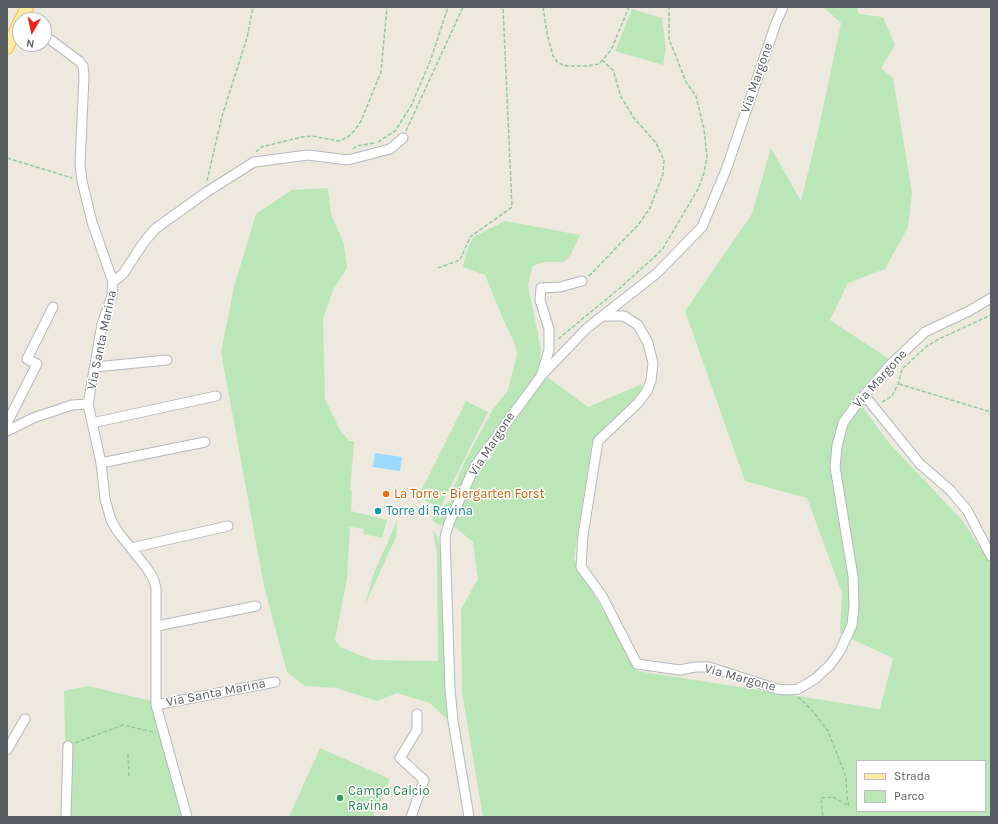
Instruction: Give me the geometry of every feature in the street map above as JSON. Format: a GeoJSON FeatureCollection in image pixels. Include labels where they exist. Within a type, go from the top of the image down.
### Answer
{"type":"FeatureCollection","features":[{"type":"Feature","properties":{"kind":"main road"},"geometry":{"type":"LineString","coordinates":[[7,48],[12,38]]}},
{"type":"Feature","properties":{"kind":"street","name":"Via Margone"},"geometry":{"type":"LineString","coordinates":[[469,817],[453,721],[450,689],[445,537],[449,522],[475,466],[541,376],[587,328],[656,274],[702,227],[726,170],[783,7]]}},
{"type":"Feature","properties":{"kind":"street","name":"Via Santa Marina"},"geometry":{"type":"LineString","coordinates":[[52,42],[79,61],[83,66],[84,76],[80,165],[82,181],[92,222],[113,282],[112,296],[102,324],[88,404],[100,463],[105,499],[111,520],[118,532],[153,578],[156,588],[156,705],[187,817]]}},
{"type":"Feature","properties":{"kind":"street"},"geometry":{"type":"LineString","coordinates":[[113,282],[123,274],[144,242],[155,229],[205,193],[254,162],[308,155],[348,160],[390,149],[402,138]]}},
{"type":"Feature","properties":{"kind":"street"},"geometry":{"type":"LineString","coordinates":[[541,376],[549,350],[548,330],[540,300],[541,288],[560,287],[582,281]]}},
{"type":"Feature","properties":{"kind":"street","name":"Via Margone"},"geometry":{"type":"LineString","coordinates":[[603,316],[624,316],[638,325],[648,344],[652,363],[651,381],[647,391],[638,403],[598,441],[583,535],[581,568],[602,596],[637,664],[680,670],[695,667],[709,667],[777,689],[798,689],[815,679],[830,665],[840,651],[852,625],[854,606],[853,576],[835,467],[837,446],[843,423],[864,395],[890,365],[925,332],[969,311],[991,298]]}},
{"type":"Feature","properties":{"kind":"street"},"geometry":{"type":"LineString","coordinates":[[7,423],[37,364],[27,359],[53,308]]}},
{"type":"Feature","properties":{"kind":"street"},"geometry":{"type":"LineString","coordinates":[[95,367],[167,360]]}},
{"type":"Feature","properties":{"kind":"street"},"geometry":{"type":"LineString","coordinates":[[864,395],[920,464],[950,490],[967,510],[991,556]]}},
{"type":"Feature","properties":{"kind":"street"},"geometry":{"type":"LineString","coordinates":[[92,423],[216,396]]}},
{"type":"Feature","properties":{"kind":"street","name":"Via Santa Marina"},"geometry":{"type":"LineString","coordinates":[[7,431],[33,418],[72,404],[88,404]]}},
{"type":"Feature","properties":{"kind":"street"},"geometry":{"type":"LineString","coordinates":[[100,463],[205,442]]}},
{"type":"Feature","properties":{"kind":"street"},"geometry":{"type":"LineString","coordinates":[[131,548],[228,526]]}},
{"type":"Feature","properties":{"kind":"street"},"geometry":{"type":"LineString","coordinates":[[157,626],[256,606]]}},
{"type":"Feature","properties":{"kind":"street","name":"Via Santa Marina"},"geometry":{"type":"LineString","coordinates":[[156,705],[275,682]]}},
{"type":"Feature","properties":{"kind":"street"},"geometry":{"type":"LineString","coordinates":[[411,817],[424,780],[400,758],[417,730],[417,714]]}},
{"type":"Feature","properties":{"kind":"street"},"geometry":{"type":"LineString","coordinates":[[7,750],[25,719]]}},
{"type":"Feature","properties":{"kind":"street"},"geometry":{"type":"LineString","coordinates":[[66,817],[68,746]]}},
{"type":"Feature","properties":{"kind":"path"},"geometry":{"type":"LineString","coordinates":[[205,193],[222,116],[247,38],[253,7]]}},
{"type":"Feature","properties":{"kind":"path"},"geometry":{"type":"LineString","coordinates":[[247,166],[249,158],[261,147],[312,136],[339,141],[348,137],[355,130],[361,121],[381,72],[387,7]]}},
{"type":"Feature","properties":{"kind":"path"},"geometry":{"type":"LineString","coordinates":[[348,153],[358,146],[377,142],[395,130],[412,106],[431,59],[448,7]]}},
{"type":"Feature","properties":{"kind":"path"},"geometry":{"type":"LineString","coordinates":[[402,138],[463,7]]}},
{"type":"Feature","properties":{"kind":"path"},"geometry":{"type":"LineString","coordinates":[[438,268],[460,260],[470,237],[512,207],[503,7]]}},
{"type":"Feature","properties":{"kind":"path"},"geometry":{"type":"LineString","coordinates":[[543,7],[553,56],[558,63],[567,66],[587,66],[599,64],[611,50],[629,7]]}},
{"type":"Feature","properties":{"kind":"path"},"geometry":{"type":"LineString","coordinates":[[549,350],[563,334],[620,288],[662,250],[698,189],[704,173],[707,157],[704,129],[696,96],[686,82],[669,39],[669,7]]}},
{"type":"Feature","properties":{"kind":"path"},"geometry":{"type":"LineString","coordinates":[[582,281],[595,271],[638,225],[650,208],[663,174],[664,160],[656,143],[634,118],[621,97],[613,70],[602,60]]}},
{"type":"Feature","properties":{"kind":"path"},"geometry":{"type":"LineString","coordinates":[[7,158],[82,181]]}},
{"type":"Feature","properties":{"kind":"path"},"geometry":{"type":"LineString","coordinates":[[873,406],[892,396],[898,384],[902,369],[927,346],[991,315]]}},
{"type":"Feature","properties":{"kind":"path"},"geometry":{"type":"LineString","coordinates":[[898,384],[909,385],[991,412]]}},
{"type":"Feature","properties":{"kind":"path"},"geometry":{"type":"LineString","coordinates":[[798,689],[798,698],[812,710],[828,731],[846,778],[849,806],[833,797],[821,798],[823,817]]}},
{"type":"Feature","properties":{"kind":"path"},"geometry":{"type":"LineString","coordinates":[[68,746],[90,736],[123,725],[148,729],[156,733]]}},
{"type":"Feature","properties":{"kind":"path"},"geometry":{"type":"LineString","coordinates":[[128,754],[129,778]]}},
{"type":"Feature","properties":{"kind":"green space"},"geometry":{"type":"Polygon","coordinates":[[[823,7],[836,7],[837,9],[841,7],[857,7],[859,14],[883,17],[895,45],[881,68],[893,78],[912,193],[908,227],[885,269],[848,283],[830,320],[889,359],[855,397],[890,444],[961,519],[991,563],[991,817],[483,817],[462,693],[461,609],[478,579],[473,542],[452,525],[478,468],[491,458],[503,430],[546,376],[588,407],[642,384],[642,390],[636,401],[592,443],[574,559],[637,671],[880,709],[893,658],[840,634],[842,593],[807,498],[745,481],[685,311],[752,214],[771,148],[801,201],[819,127],[841,23],[823,7]]]}},
{"type":"Feature","properties":{"kind":"green space"},"geometry":{"type":"Polygon","coordinates":[[[632,9],[662,18],[666,47],[663,65],[615,51],[632,9]]]}},
{"type":"Feature","properties":{"kind":"green space"},"geometry":{"type":"Polygon","coordinates":[[[328,188],[331,214],[344,244],[347,268],[333,290],[323,319],[325,399],[340,430],[349,441],[354,441],[350,491],[352,491],[351,511],[387,520],[382,538],[363,534],[364,529],[350,527],[347,579],[335,640],[340,647],[372,660],[438,661],[437,555],[433,530],[438,538],[442,555],[450,722],[430,703],[397,693],[377,701],[336,688],[305,686],[287,672],[264,586],[221,352],[234,287],[256,214],[292,190],[328,188]]]}},
{"type":"Feature","properties":{"kind":"green space"},"geometry":{"type":"Polygon","coordinates":[[[505,221],[580,235],[570,256],[563,262],[545,262],[532,267],[528,286],[541,349],[539,373],[475,459],[444,524],[439,525],[432,519],[436,511],[451,501],[454,486],[465,461],[493,409],[508,390],[517,354],[515,344],[485,275],[463,267],[466,253],[473,237],[505,221]]]}},
{"type":"Feature","properties":{"kind":"green space"},"geometry":{"type":"Polygon","coordinates":[[[466,401],[488,412],[440,508],[418,497],[466,401]]]}},
{"type":"Feature","properties":{"kind":"green space"},"geometry":{"type":"Polygon","coordinates":[[[397,521],[396,537],[365,605],[373,575],[397,521]]]}},
{"type":"Feature","properties":{"kind":"green space"},"geometry":{"type":"Polygon","coordinates":[[[88,686],[152,701],[182,817],[67,817],[64,691],[88,686]]]}},
{"type":"Feature","properties":{"kind":"green space","name":"Campo Calcio Ravina"},"geometry":{"type":"Polygon","coordinates":[[[320,748],[390,779],[373,817],[289,817],[320,748]]]}},
{"type":"Feature","properties":{"kind":"water"},"geometry":{"type":"Polygon","coordinates":[[[375,453],[402,457],[400,471],[373,467],[375,453]]]}},
{"type":"Feature","properties":{"kind":"place","name":"La Torre - Biergarten Forst"},"geometry":{"type":"Point","coordinates":[386,494]}},
{"type":"Feature","properties":{"kind":"place","name":"Torre di Ravina"},"geometry":{"type":"Point","coordinates":[378,511]}},
{"type":"Feature","properties":{"kind":"place","name":"Campo Calcio Ravina"},"geometry":{"type":"Point","coordinates":[340,798]}}]}
